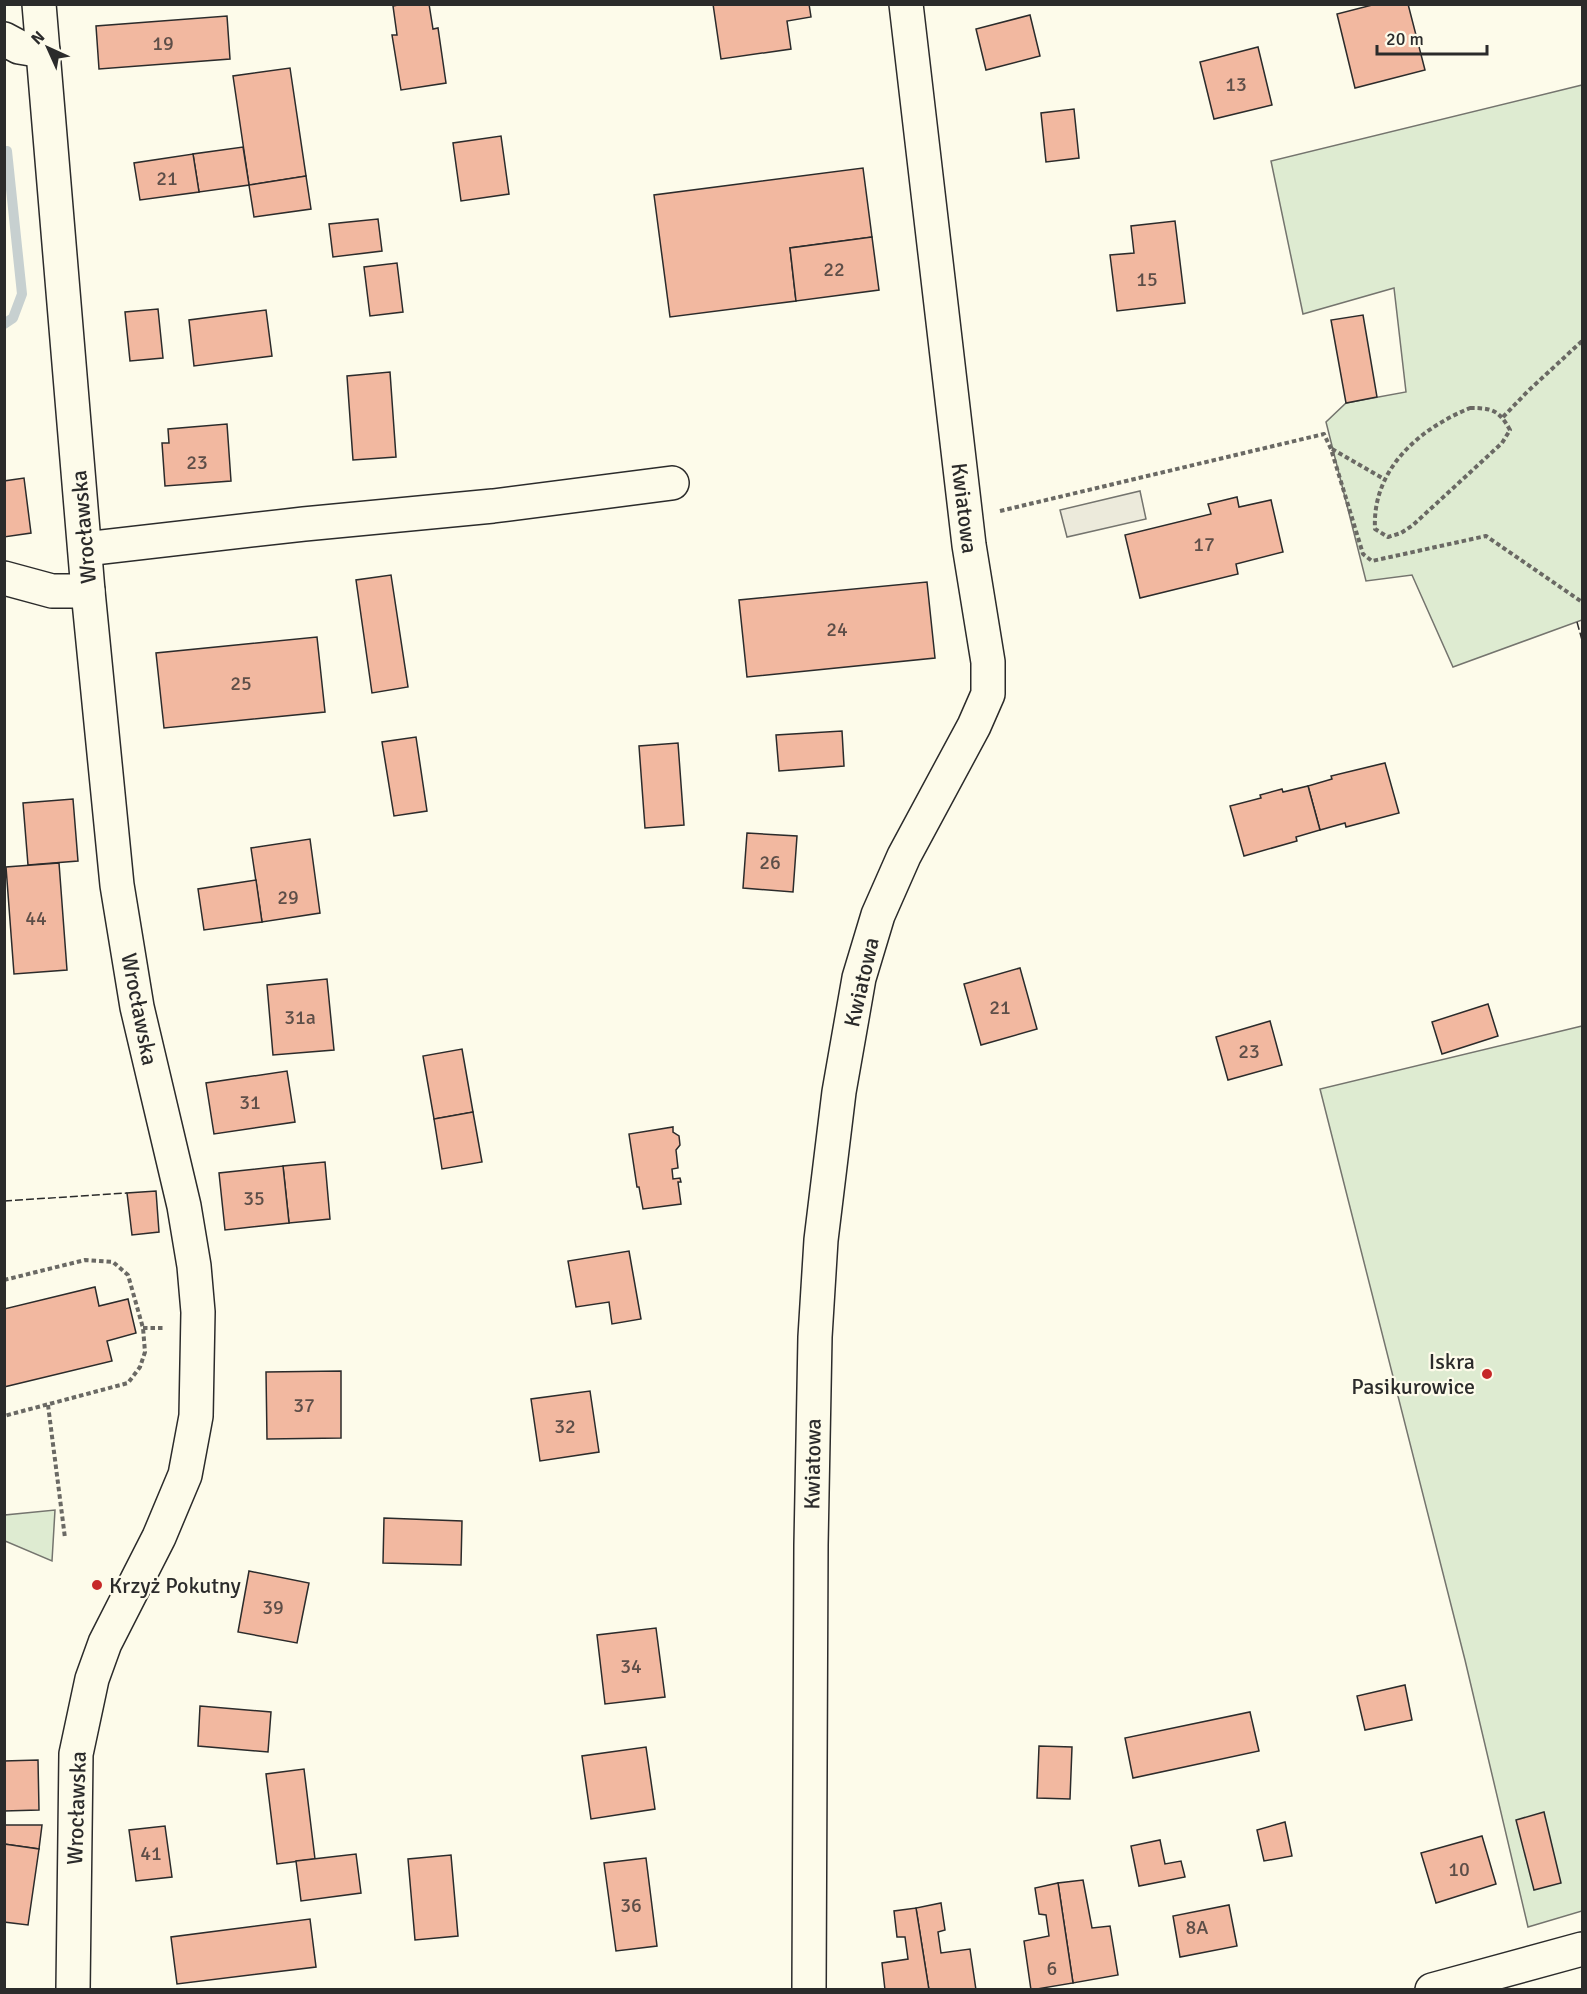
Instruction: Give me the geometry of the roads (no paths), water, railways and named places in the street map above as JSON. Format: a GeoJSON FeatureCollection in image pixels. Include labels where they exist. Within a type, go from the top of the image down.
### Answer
{"type":"FeatureCollection","features":[{"type":"Feature","properties":{"kind":"street","name":"Wrocławska"},"geometry":{"type":"LineString","coordinates":[[39,4],[88,591],[117,885],[137,1007],[184,1206],[194,1266],[198,1312],[196,1416],[185,1475],[159,1538],[105,1643],[92,1679],[76,1754],[73,1989]]}},
{"type":"Feature","properties":{"kind":"street","name":"Kwiatowa"},"geometry":{"type":"LineString","coordinates":[[809,1989],[811,1533],[815,1337],[823,1230],[850,1025],[867,946],[878,915],[939,789],[966,744],[988,694],[988,662],[966,519],[906,4]]}},
{"type":"Feature","properties":{"kind":"street"},"geometry":{"type":"LineString","coordinates":[[4,39],[19,47],[43,51]]}},
{"type":"Feature","properties":{"kind":"street"},"geometry":{"type":"LineString","coordinates":[[85,549],[304,524],[493,506],[672,483]]}},
{"type":"Feature","properties":{"kind":"street"},"geometry":{"type":"LineString","coordinates":[[4,578],[52,591],[88,591]]}},
{"type":"Feature","properties":{"kind":"street"},"geometry":{"type":"LineString","coordinates":[[1432,1989],[1582,1949]]}},
{"type":"Feature","properties":{"kind":"waterway"},"geometry":{"type":"LineString","coordinates":[[4,324],[13,318],[22,294],[7,151]]}},
{"type":"Feature","properties":{"kind":"place","name":"Iskra Pasikurowice"},"geometry":{"type":"Point","coordinates":[1487,1374]}},
{"type":"Feature","properties":{"kind":"place","name":"Krzyż Pokutny"},"geometry":{"type":"Point","coordinates":[97,1585]}}]}
